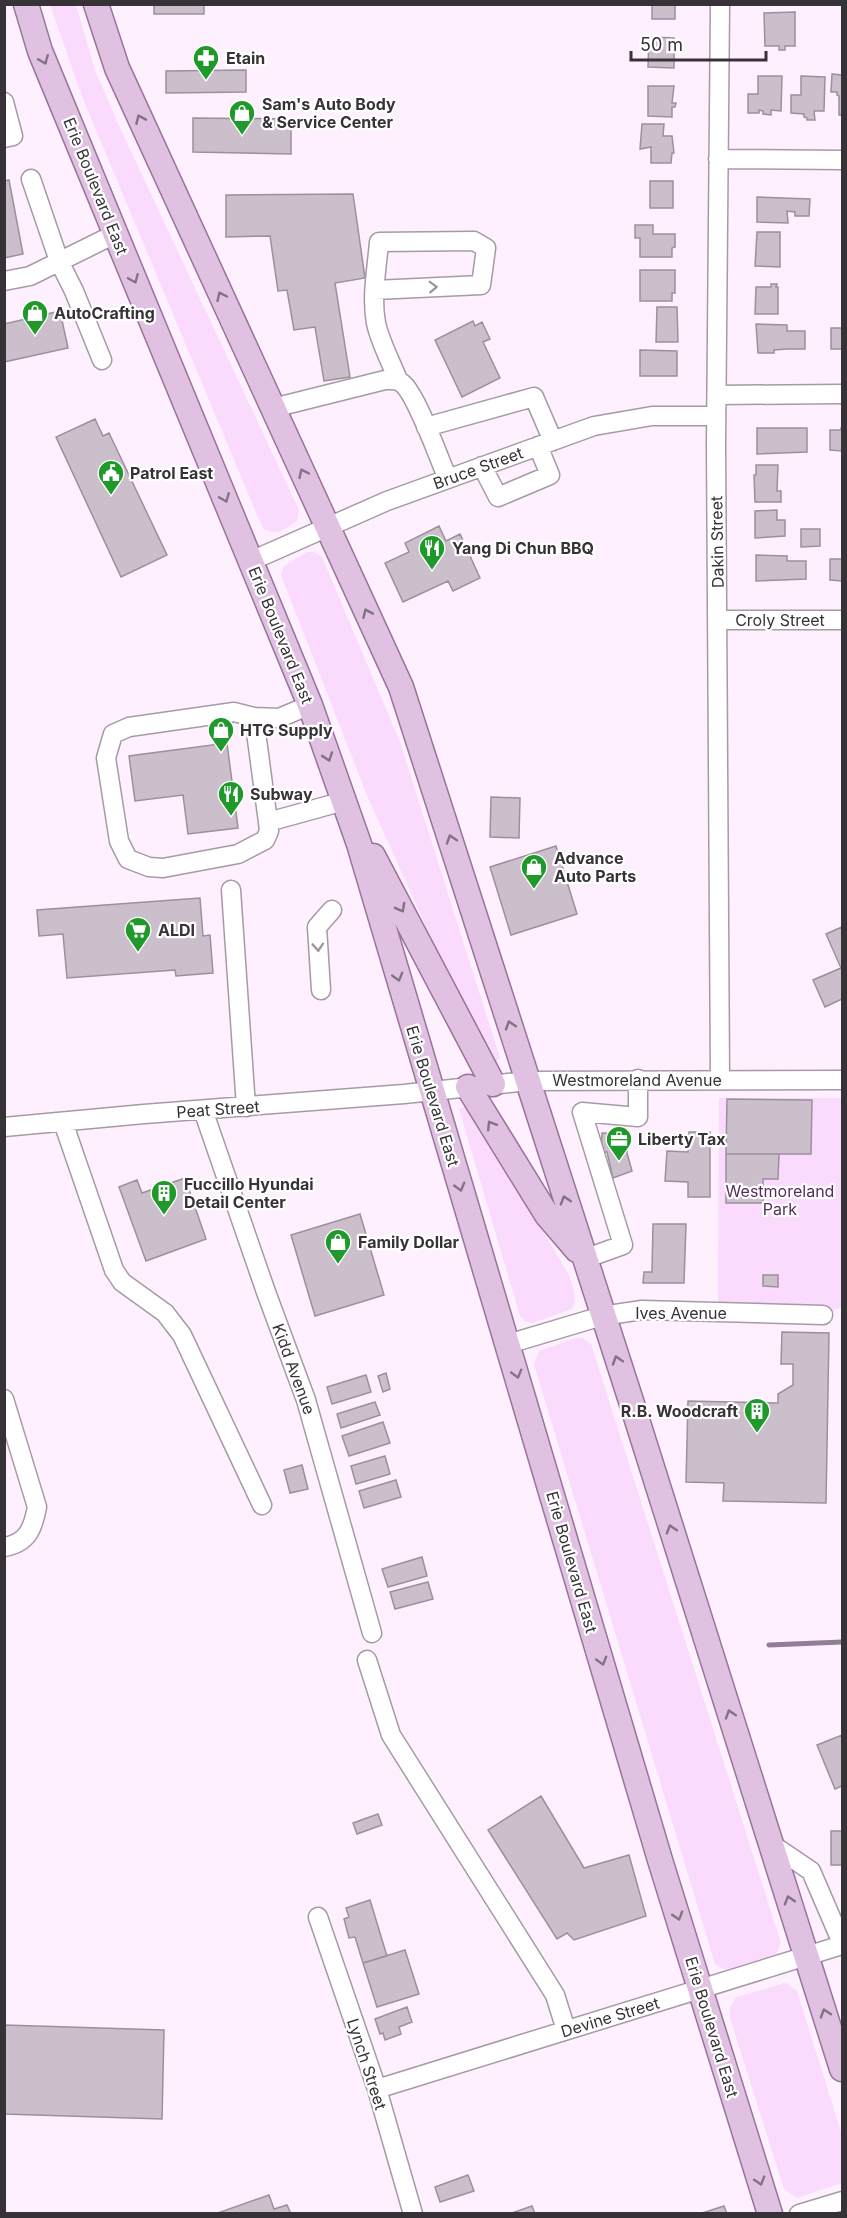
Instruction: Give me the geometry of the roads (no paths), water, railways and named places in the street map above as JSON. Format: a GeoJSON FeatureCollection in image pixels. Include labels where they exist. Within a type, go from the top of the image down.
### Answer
{"type":"FeatureCollection","features":[{"type":"Feature","properties":{"kind":"main road","name":"Erie Boulevard East"},"geometry":{"type":"LineString","coordinates":[[26,4],[40,51],[310,705],[359,844],[700,1988],[770,2214]]}},
{"type":"Feature","properties":{"kind":"main road"},"geometry":{"type":"LineString","coordinates":[[96,4],[117,68],[401,687],[843,2069]]}},
{"type":"Feature","properties":{"kind":"main road"},"geometry":{"type":"LineString","coordinates":[[344,801],[493,1084]]}},
{"type":"Feature","properties":{"kind":"main road"},"geometry":{"type":"LineString","coordinates":[[468,1087],[547,1215],[584,1259]]}},
{"type":"Feature","properties":{"kind":"street","name":"Dakin Street"},"geometry":{"type":"LineString","coordinates":[[720,4],[716,416],[717,892],[720,1079]]}},
{"type":"Feature","properties":{"kind":"street"},"geometry":{"type":"LineString","coordinates":[[4,102],[13,136],[4,138]]}},
{"type":"Feature","properties":{"kind":"street"},"geometry":{"type":"LineString","coordinates":[[718,159],[843,160]]}},
{"type":"Feature","properties":{"kind":"street"},"geometry":{"type":"LineString","coordinates":[[31,178],[59,261],[74,291],[102,360]]}},
{"type":"Feature","properties":{"kind":"street"},"geometry":{"type":"LineString","coordinates":[[4,281],[30,276],[115,234]]}},
{"type":"Feature","properties":{"kind":"street"},"geometry":{"type":"LineString","coordinates":[[375,290],[482,285],[486,248],[474,241],[379,242],[375,290],[376,323],[398,380],[405,385],[448,479]]}},
{"type":"Feature","properties":{"kind":"street"},"geometry":{"type":"LineString","coordinates":[[273,408],[385,380],[398,380]]}},
{"type":"Feature","properties":{"kind":"street"},"geometry":{"type":"LineString","coordinates":[[717,395],[843,394]]}},
{"type":"Feature","properties":{"kind":"street"},"geometry":{"type":"LineString","coordinates":[[426,427],[534,397],[550,475],[498,497],[482,466]]}},
{"type":"Feature","properties":{"kind":"street","name":"Bruce Street"},"geometry":{"type":"LineString","coordinates":[[250,561],[387,501],[594,426],[652,416],[716,416]]}},
{"type":"Feature","properties":{"kind":"street","name":"Croly Street"},"geometry":{"type":"LineString","coordinates":[[718,620],[843,620]]}},
{"type":"Feature","properties":{"kind":"street"},"geometry":{"type":"LineString","coordinates":[[254,717],[269,831],[265,840],[238,854],[163,868],[149,867],[128,859],[119,841],[106,758],[113,734],[129,727],[234,712],[254,717],[279,718],[310,705]]}},
{"type":"Feature","properties":{"kind":"street"},"geometry":{"type":"LineString","coordinates":[[268,822],[344,801]]}},
{"type":"Feature","properties":{"kind":"street"},"geometry":{"type":"LineString","coordinates":[[231,890],[246,1107]]}},
{"type":"Feature","properties":{"kind":"street"},"geometry":{"type":"LineString","coordinates":[[321,990],[317,927],[332,910]]}},
{"type":"Feature","properties":{"kind":"street"},"geometry":{"type":"LineString","coordinates":[[584,1259],[623,1245],[582,1112],[638,1117],[638,1079]]}},
{"type":"Feature","properties":{"kind":"street","name":"Westmoreland Avenue"},"geometry":{"type":"LineString","coordinates":[[432,1091],[528,1081],[843,1080]]}},
{"type":"Feature","properties":{"kind":"street","name":"Peat Street"},"geometry":{"type":"LineString","coordinates":[[4,1127],[432,1091]]}},
{"type":"Feature","properties":{"kind":"street","name":"Kidd Avenue"},"geometry":{"type":"LineString","coordinates":[[203,1110],[306,1400],[372,1633]]}},
{"type":"Feature","properties":{"kind":"street"},"geometry":{"type":"LineString","coordinates":[[63,1122],[114,1270],[122,1282],[165,1314],[182,1335],[262,1505]]}},
{"type":"Feature","properties":{"kind":"street","name":"Ives Avenue"},"geometry":{"type":"LineString","coordinates":[[508,1344],[602,1316],[642,1310],[823,1315]]}},
{"type":"Feature","properties":{"kind":"street"},"geometry":{"type":"LineString","coordinates":[[4,1399],[37,1507],[34,1526],[27,1538],[4,1547]]}},
{"type":"Feature","properties":{"kind":"street"},"geometry":{"type":"LineString","coordinates":[[367,1660],[391,1735],[555,1995],[566,2030]]}},
{"type":"Feature","properties":{"kind":"street"},"geometry":{"type":"LineString","coordinates":[[771,1844],[811,1871],[843,1944]]}},
{"type":"Feature","properties":{"kind":"street","name":"Lynch Street"},"geometry":{"type":"LineString","coordinates":[[318,1917],[377,2089],[404,2191],[413,2214]]}},
{"type":"Feature","properties":{"kind":"street","name":"Devine Street"},"geometry":{"type":"LineString","coordinates":[[377,2089],[843,1944]]}},
{"type":"Feature","properties":{"kind":"street"},"geometry":{"type":"LineString","coordinates":[[799,2214],[843,2201]]}},
{"type":"Feature","properties":{"kind":"waterway"},"geometry":{"type":"LineString","coordinates":[[769,1645],[842,1642]]}},
{"type":"Feature","properties":{"kind":"place","name":"Etain"},"geometry":{"type":"Point","coordinates":[206,81]}},
{"type":"Feature","properties":{"kind":"place","name":"Sam's Auto Body & Service Center"},"geometry":{"type":"Point","coordinates":[242,136]}},
{"type":"Feature","properties":{"kind":"place","name":"AutoCrafting"},"geometry":{"type":"Point","coordinates":[35,336]}},
{"type":"Feature","properties":{"kind":"place","name":"Patrol East"},"geometry":{"type":"Point","coordinates":[111,496]}},
{"type":"Feature","properties":{"kind":"place","name":"Yang Di Chun BBQ"},"geometry":{"type":"Point","coordinates":[432,571]}},
{"type":"Feature","properties":{"kind":"place","name":"HTG Supply"},"geometry":{"type":"Point","coordinates":[221,753]}},
{"type":"Feature","properties":{"kind":"place","name":"Subway"},"geometry":{"type":"Point","coordinates":[231,817]}},
{"type":"Feature","properties":{"kind":"place","name":"Advance Auto Parts"},"geometry":{"type":"Point","coordinates":[534,890]}},
{"type":"Feature","properties":{"kind":"place","name":"ALDI"},"geometry":{"type":"Point","coordinates":[138,953]}},
{"type":"Feature","properties":{"kind":"place","name":"Liberty Tax"},"geometry":{"type":"Point","coordinates":[619,1162]}},
{"type":"Feature","properties":{"kind":"place","name":"Fuccillo Hyundai Detail Center"},"geometry":{"type":"Point","coordinates":[164,1216]}},
{"type":"Feature","properties":{"kind":"place","name":"Family Dollar"},"geometry":{"type":"Point","coordinates":[338,1265]}},
{"type":"Feature","properties":{"kind":"place","name":"R.B. Woodcraft"},"geometry":{"type":"Point","coordinates":[757,1434]}},
{"type":"Feature","properties":{"kind":"park label","name":"Westmoreland Park"},"geometry":{"type":"Point","coordinates":[780,1200]}}]}
